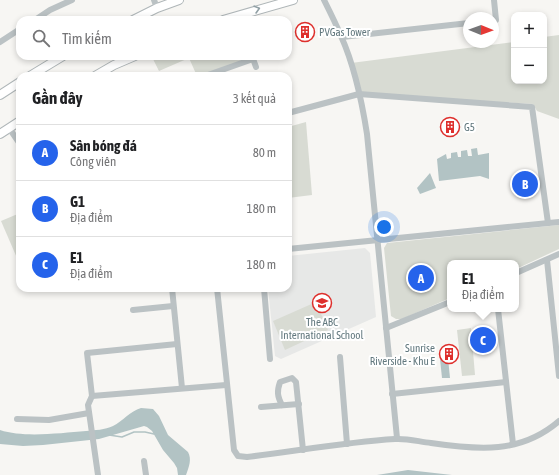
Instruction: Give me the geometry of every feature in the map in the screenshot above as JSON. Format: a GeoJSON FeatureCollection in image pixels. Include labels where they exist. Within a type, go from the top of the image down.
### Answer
{"type":"FeatureCollection","features":[{"type":"Feature","properties":{"kind":"main road"},"geometry":{"type":"LineString","coordinates":[[140,16],[179,0]]}},
{"type":"Feature","properties":{"kind":"main road"},"geometry":{"type":"LineString","coordinates":[[244,16],[293,0]]}},
{"type":"Feature","properties":{"kind":"main road"},"geometry":{"type":"LineString","coordinates":[[37,72],[56,60]]}},
{"type":"Feature","properties":{"kind":"main road"},"geometry":{"type":"LineString","coordinates":[[102,72],[126,60]]}},
{"type":"Feature","properties":{"kind":"main road"},"geometry":{"type":"LineString","coordinates":[[0,95],[16,85]]}},
{"type":"Feature","properties":{"kind":"main road"},"geometry":{"type":"LineString","coordinates":[[0,134],[16,124]]}},
{"type":"Feature","properties":{"kind":"street"},"geometry":{"type":"LineString","coordinates":[[40,16],[72,0]]}},
{"type":"Feature","properties":{"kind":"street"},"geometry":{"type":"LineString","coordinates":[[154,0],[157,8]]}},
{"type":"Feature","properties":{"kind":"street"},"geometry":{"type":"LineString","coordinates":[[324,0],[342,37],[351,63],[367,134],[397,438]]}},
{"type":"Feature","properties":{"kind":"street"},"geometry":{"type":"LineString","coordinates":[[494,0],[495,12]]}},
{"type":"Feature","properties":{"kind":"street"},"geometry":{"type":"LineString","coordinates":[[342,37],[463,24]]}},
{"type":"Feature","properties":{"kind":"street"},"geometry":{"type":"LineString","coordinates":[[0,42],[16,32]]}},
{"type":"Feature","properties":{"kind":"street"},"geometry":{"type":"LineString","coordinates":[[215,72],[245,60]]}},
{"type":"Feature","properties":{"kind":"street"},"geometry":{"type":"LineString","coordinates":[[253,60],[256,67]]}},
{"type":"Feature","properties":{"kind":"street"},"geometry":{"type":"LineString","coordinates":[[292,112],[359,94],[532,107],[548,223]]}},
{"type":"Feature","properties":{"kind":"street"},"geometry":{"type":"LineString","coordinates":[[9,128],[16,138]]}},
{"type":"Feature","properties":{"kind":"street"},"geometry":{"type":"LineString","coordinates":[[292,249],[559,222]]}},
{"type":"Feature","properties":{"kind":"street"},"geometry":{"type":"LineString","coordinates":[[519,272],[559,254]]}},
{"type":"Feature","properties":{"kind":"street"},"geometry":{"type":"LineString","coordinates":[[547,260],[559,376]]}},
{"type":"Feature","properties":{"kind":"street"},"geometry":{"type":"LineString","coordinates":[[172,292],[182,388]]}},
{"type":"Feature","properties":{"kind":"street"},"geometry":{"type":"LineString","coordinates":[[216,292],[234,450],[238,456],[247,457],[397,438],[473,448],[491,448],[513,444],[540,434],[559,421]]}},
{"type":"Feature","properties":{"kind":"street"},"geometry":{"type":"LineString","coordinates":[[264,292],[270,359]]}},
{"type":"Feature","properties":{"kind":"street"},"geometry":{"type":"LineString","coordinates":[[386,328],[447,303]]}},
{"type":"Feature","properties":{"kind":"street"},"geometry":{"type":"LineString","coordinates":[[133,310],[173,306]]}},
{"type":"Feature","properties":{"kind":"street"},"geometry":{"type":"LineString","coordinates":[[498,312],[513,444]]}},
{"type":"Feature","properties":{"kind":"street"},"geometry":{"type":"LineString","coordinates":[[98,475],[88,405],[92,396],[87,353],[177,344]]}},
{"type":"Feature","properties":{"kind":"street"},"geometry":{"type":"LineString","coordinates":[[340,357],[348,444]]}},
{"type":"Feature","properties":{"kind":"street"},"geometry":{"type":"LineString","coordinates":[[282,405],[278,398],[280,382],[292,378],[296,382],[303,450]]}},
{"type":"Feature","properties":{"kind":"street"},"geometry":{"type":"LineString","coordinates":[[392,394],[506,382]]}},
{"type":"Feature","properties":{"kind":"street"},"geometry":{"type":"LineString","coordinates":[[92,396],[226,385]]}},
{"type":"Feature","properties":{"kind":"street"},"geometry":{"type":"LineString","coordinates":[[261,407],[299,404]]}},
{"type":"Feature","properties":{"kind":"street"},"geometry":{"type":"LineString","coordinates":[[17,418],[49,420],[89,413]]}},
{"type":"Feature","properties":{"kind":"street"},"geometry":{"type":"LineString","coordinates":[[144,461],[146,475]]}},
{"type":"Feature","properties":{"kind":"shaded area"},"geometry":{"type":"Polygon","coordinates":[[[559,35],[559,119],[537,111],[533,104],[359,94],[351,63],[467,48],[499,48],[499,44],[511,42],[511,84],[547,84],[547,37],[559,35]]]}},
{"type":"Feature","properties":{"kind":"shaded area"},"geometry":{"type":"Polygon","coordinates":[[[154,60],[184,60],[159,71],[154,60]]]}},
{"type":"Feature","properties":{"kind":"shaded area"},"geometry":{"type":"Polygon","coordinates":[[[190,60],[246,60],[209,72],[195,72],[190,60]]]}},
{"type":"Feature","properties":{"kind":"shaded area"},"geometry":{"type":"Polygon","coordinates":[[[306,122],[312,195],[292,198],[292,126],[306,122]]]}},
{"type":"Feature","properties":{"kind":"shaded area"},"geometry":{"type":"Polygon","coordinates":[[[477,148],[478,155],[489,153],[489,179],[480,176],[439,181],[437,159],[446,154],[447,159],[451,158],[451,153],[457,152],[458,157],[461,157],[461,151],[467,150],[468,156],[472,156],[471,149],[477,148]]]}},
{"type":"Feature","properties":{"kind":"shaded area"},"geometry":{"type":"Polygon","coordinates":[[[430,173],[436,188],[420,194],[417,188],[430,173]]]}},
{"type":"Feature","properties":{"kind":"shaded area"},"geometry":{"type":"Polygon","coordinates":[[[16,215],[16,256],[1,221],[16,215]]]}},
{"type":"Feature","properties":{"kind":"shaded area"},"geometry":{"type":"Polygon","coordinates":[[[559,225],[559,249],[519,268],[519,260],[447,260],[447,299],[402,319],[396,319],[391,316],[384,248],[387,243],[559,225]]]}},
{"type":"Feature","properties":{"kind":"shaded area","name":"The ABC International School"},"geometry":{"type":"Polygon","coordinates":[[[365,248],[370,253],[376,317],[281,359],[275,356],[268,292],[292,292],[292,256],[365,248]]]}},
{"type":"Feature","properties":{"kind":"shaded area"},"geometry":{"type":"Polygon","coordinates":[[[316,302],[328,330],[285,350],[273,321],[316,302]]]}},
{"type":"Feature","properties":{"kind":"shaded area"},"geometry":{"type":"Polygon","coordinates":[[[471,328],[475,375],[462,376],[457,330],[471,328]]]}},
{"type":"Feature","properties":{"kind":"shaded area"},"geometry":{"type":"Polygon","coordinates":[[[448,358],[450,378],[442,378],[440,359],[448,358]]]}},
{"type":"Feature","properties":{"kind":"shaded area"},"geometry":{"type":"Polygon","coordinates":[[[141,408],[153,409],[159,416],[168,435],[188,452],[190,460],[186,475],[178,475],[177,468],[163,450],[152,431],[144,426],[99,439],[43,445],[23,446],[0,444],[0,430],[20,434],[54,434],[100,430],[113,426],[133,411],[141,408]]]}},
{"type":"Feature","properties":{"kind":"shaded area"},"geometry":{"type":"Polygon","coordinates":[[[408,470],[452,475],[377,475],[408,470]]]}},
{"type":"Feature","properties":{"kind":"waterway"},"geometry":{"type":"LineString","coordinates":[[109,435],[122,437],[134,432],[154,434]]}},
{"type":"Feature","properties":{"kind":"place","name":"PVGas Tower"},"geometry":{"type":"Point","coordinates":[305,32]}},
{"type":"Feature","properties":{"kind":"place","name":"G5"},"geometry":{"type":"Point","coordinates":[450,127]}},
{"type":"Feature","properties":{"kind":"place","name":"G1"},"geometry":{"type":"Point","coordinates":[525,184]}},
{"type":"Feature","properties":{"kind":"place","name":"Sân bóng đá"},"geometry":{"type":"Point","coordinates":[421,278]}},
{"type":"Feature","properties":{"kind":"place","name":"The ABC International School"},"geometry":{"type":"Point","coordinates":[322,303]}},
{"type":"Feature","properties":{"kind":"place","name":"E1"},"geometry":{"type":"Point","coordinates":[483,340]}},
{"type":"Feature","properties":{"kind":"place","name":"Sunrise Riverside - Khu E"},"geometry":{"type":"Point","coordinates":[449,354]}}]}
